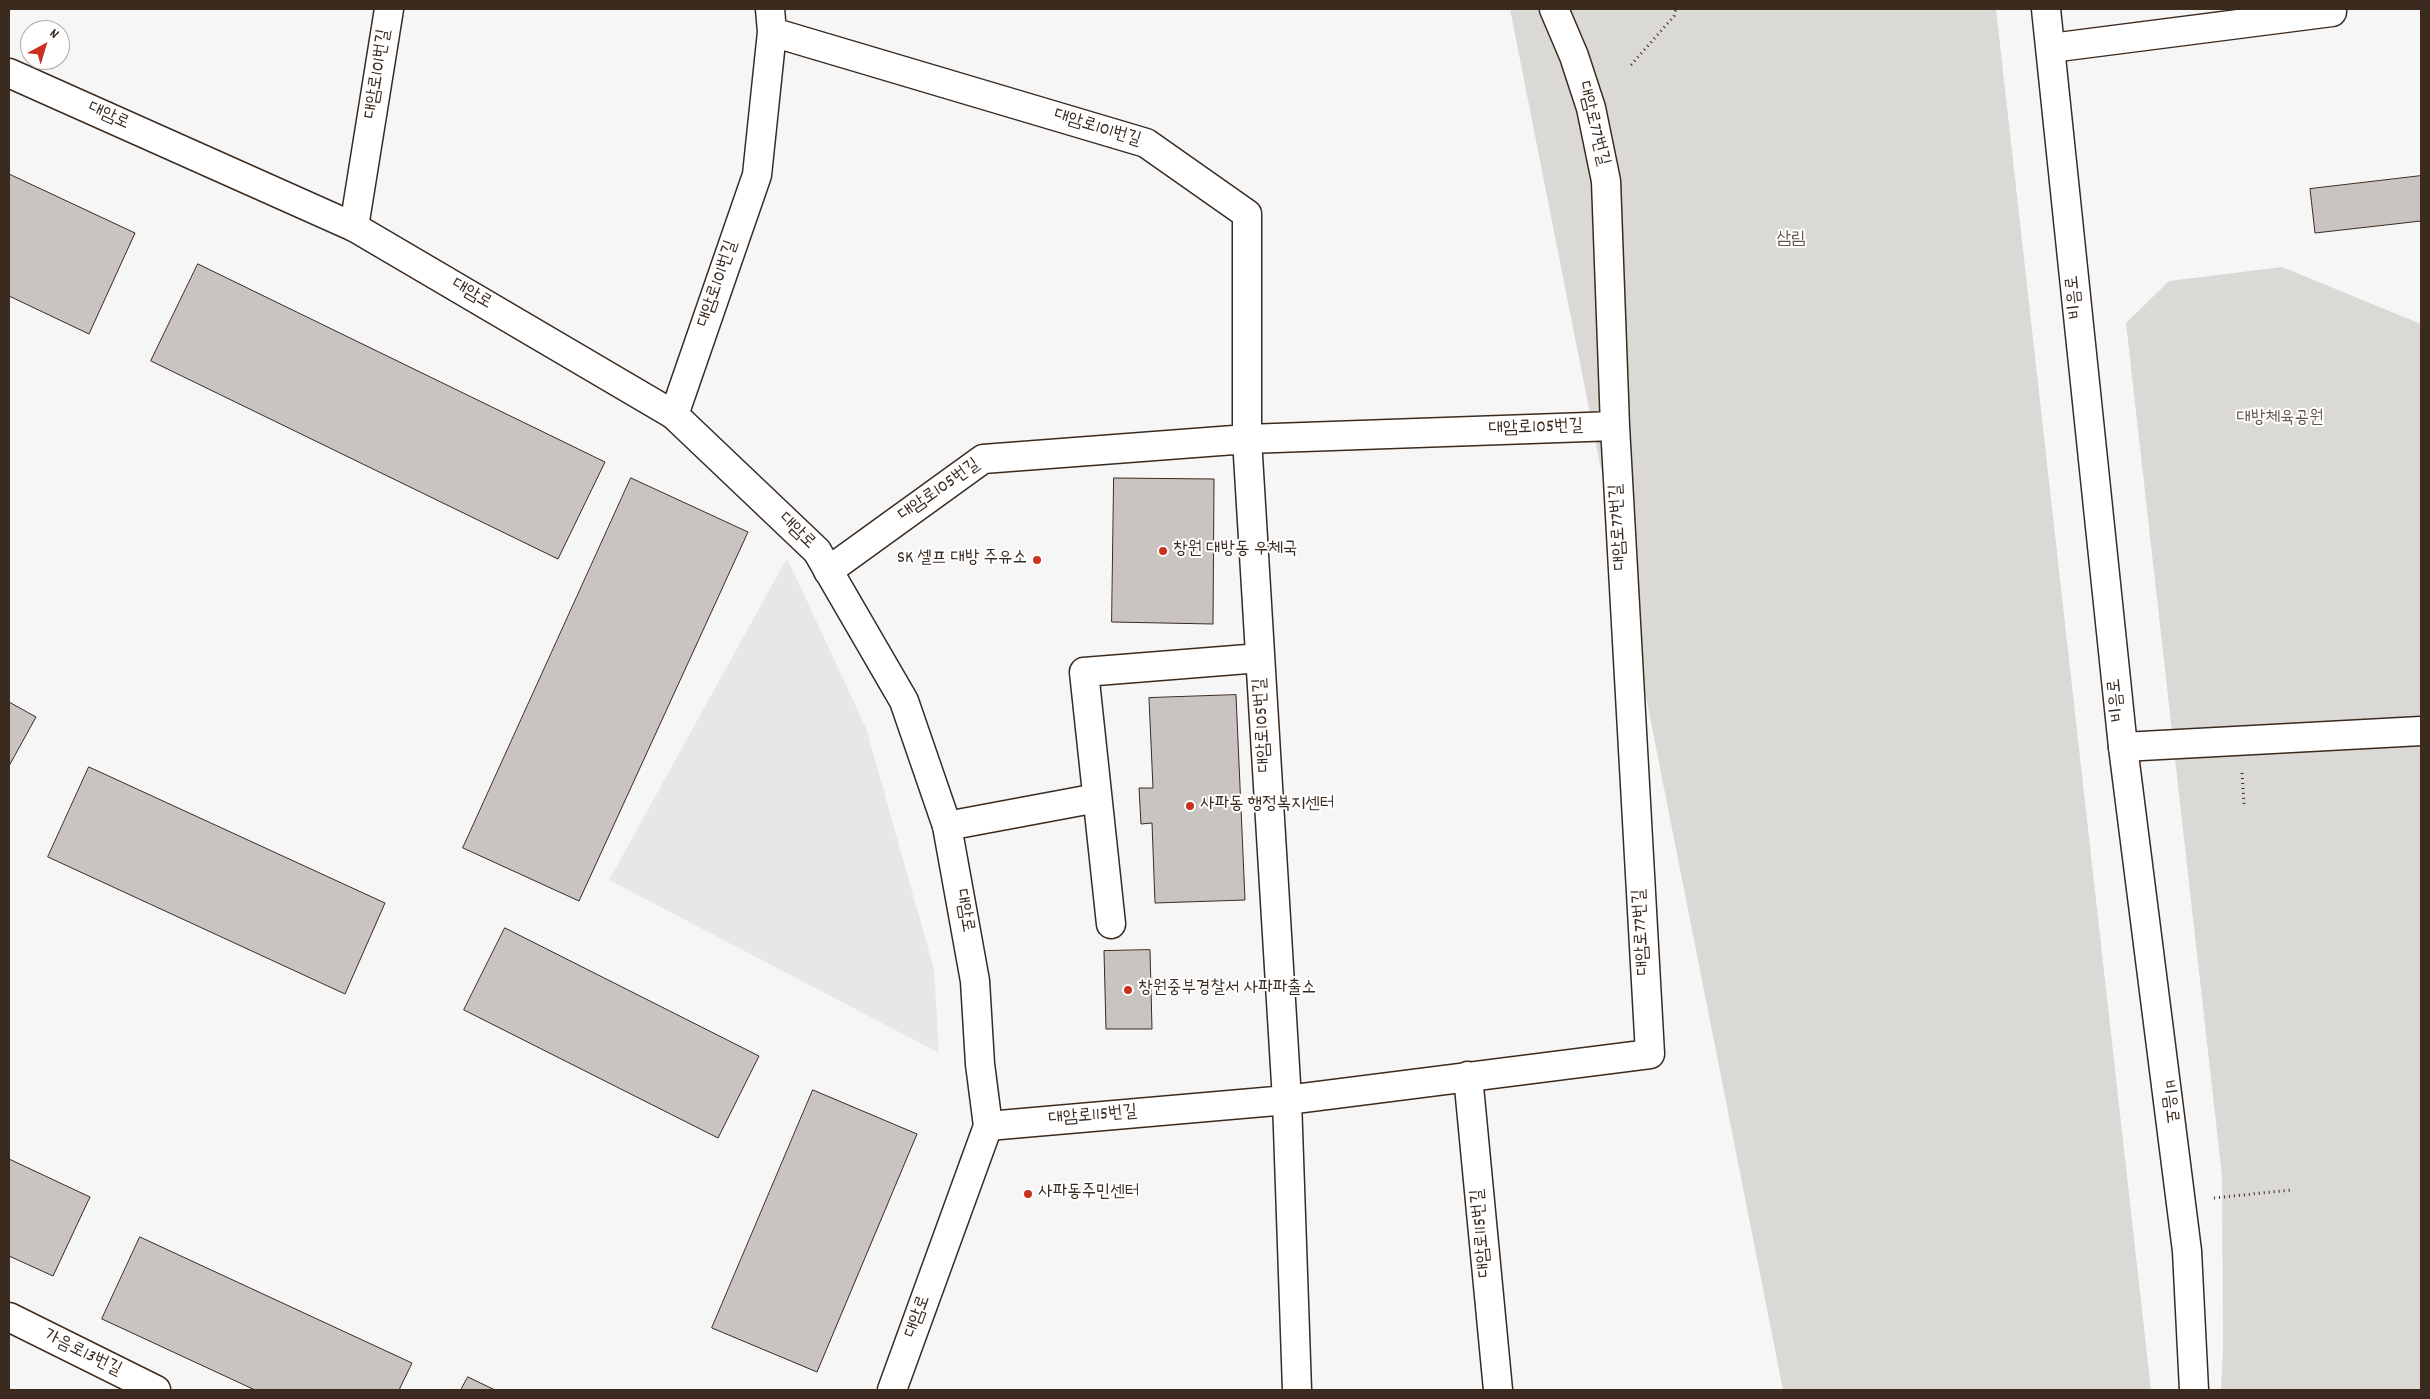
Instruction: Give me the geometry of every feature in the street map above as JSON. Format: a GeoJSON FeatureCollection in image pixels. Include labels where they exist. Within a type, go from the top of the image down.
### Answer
{"type":"FeatureCollection","features":[{"type":"Feature","properties":{"kind":"street","name":"대암로101번길"},"geometry":{"type":"LineString","coordinates":[[354,227],[389,9]]}},
{"type":"Feature","properties":{"kind":"street","name":"대암로77번길"},"geometry":{"type":"LineString","coordinates":[[1554,9],[1574,56],[1591,108],[1606,181],[1615,426],[1650,1054]]}},
{"type":"Feature","properties":{"kind":"street","name":"비음로"},"geometry":{"type":"LineString","coordinates":[[2046,9],[2123,747],[2187,1251],[2194,1390]]}},
{"type":"Feature","properties":{"kind":"street"},"geometry":{"type":"LineString","coordinates":[[2050,48],[2332,12]]}},
{"type":"Feature","properties":{"kind":"street","name":"대암로101번길"},"geometry":{"type":"LineString","coordinates":[[674,415],[757,175],[771,20],[1146,143],[1247,214],[1247,440]]}},
{"type":"Feature","properties":{"kind":"street","name":"대암로"},"geometry":{"type":"LineString","coordinates":[[9,73],[354,227],[674,415],[817,551],[904,701],[947,826],[975,981],[980,1064],[988,1126],[892,1390]]}},
{"type":"Feature","properties":{"kind":"street","name":"대암로105번길"},"geometry":{"type":"LineString","coordinates":[[828,571],[984,459],[1247,440],[1615,426]]}},
{"type":"Feature","properties":{"kind":"street","name":"대암로105번길"},"geometry":{"type":"LineString","coordinates":[[1247,440],[1286,1100]]}},
{"type":"Feature","properties":{"kind":"street"},"geometry":{"type":"LineString","coordinates":[[1111,924],[1084,672],[1260,658]]}},
{"type":"Feature","properties":{"kind":"street"},"geometry":{"type":"LineString","coordinates":[[2123,747],[2421,731]]}},
{"type":"Feature","properties":{"kind":"street"},"geometry":{"type":"LineString","coordinates":[[947,826],[1097,798]]}},
{"type":"Feature","properties":{"kind":"street","name":"대암로115번길"},"geometry":{"type":"LineString","coordinates":[[988,1126],[1286,1100],[1650,1054]]}},
{"type":"Feature","properties":{"kind":"street","name":"대암로115번길"},"geometry":{"type":"LineString","coordinates":[[1468,1076],[1498,1390]]}},
{"type":"Feature","properties":{"kind":"street"},"geometry":{"type":"LineString","coordinates":[[1286,1100],[1298,1390]]}},
{"type":"Feature","properties":{"kind":"street","name":"가음로13번길"},"geometry":{"type":"LineString","coordinates":[[9,1317],[156,1390]]}},
{"type":"Feature","properties":{"kind":"path"},"geometry":{"type":"LineString","coordinates":[[1630,65],[1674,16],[1676,9]]}},
{"type":"Feature","properties":{"kind":"path"},"geometry":{"type":"LineString","coordinates":[[2181,1201],[2291,1190]]}},
{"type":"Feature","properties":{"kind":"shaded area"},"geometry":{"type":"Polygon","coordinates":[[[787,558],[866,728],[934,969],[939,1053],[609,880],[787,558]]]}},
{"type":"Feature","properties":{"kind":"green space","name":"삼림"},"geometry":{"type":"Polygon","coordinates":[[[1510,9],[1996,9],[2151,1390],[1783,1390],[1510,9]]]}},
{"type":"Feature","properties":{"kind":"green space","name":"대방체육공원"},"geometry":{"type":"Polygon","coordinates":[[[2282,267],[2421,324],[2421,1390],[2221,1390],[2223,1348],[2222,1176],[2126,323],[2169,281],[2282,267]]]}},
{"type":"Feature","properties":{"kind":"building"},"geometry":{"type":"Polygon","coordinates":[[[9,174],[135,233],[89,334],[9,296],[9,174]]]}},
{"type":"Feature","properties":{"kind":"building"},"geometry":{"type":"Polygon","coordinates":[[[2421,176],[2421,221],[2315,233],[2310,189],[2421,176]]]}},
{"type":"Feature","properties":{"kind":"building"},"geometry":{"type":"Polygon","coordinates":[[[198,264],[605,462],[558,559],[151,361],[198,264]]]}},
{"type":"Feature","properties":{"kind":"building"},"geometry":{"type":"Polygon","coordinates":[[[631,478],[748,532],[579,901],[463,848],[631,478]]]}},
{"type":"Feature","properties":{"kind":"building","name":"창원 대방동 우체국"},"geometry":{"type":"Polygon","coordinates":[[[1114,478],[1214,479],[1213,624],[1112,622],[1114,478]]]}},
{"type":"Feature","properties":{"kind":"building","name":"사파동 행정복지센터"},"geometry":{"type":"Polygon","coordinates":[[[1236,695],[1245,900],[1155,903],[1152,823],[1141,824],[1139,788],[1153,788],[1149,698],[1236,695]]]}},
{"type":"Feature","properties":{"kind":"building"},"geometry":{"type":"Polygon","coordinates":[[[9,702],[36,717],[9,766],[9,702]]]}},
{"type":"Feature","properties":{"kind":"building"},"geometry":{"type":"Polygon","coordinates":[[[89,767],[385,903],[345,994],[48,857],[89,767]]]}},
{"type":"Feature","properties":{"kind":"building"},"geometry":{"type":"Polygon","coordinates":[[[505,928],[759,1056],[718,1138],[464,1010],[505,928]]]}},
{"type":"Feature","properties":{"kind":"building","name":"창원중부경찰서 사파파출소"},"geometry":{"type":"Polygon","coordinates":[[[1150,950],[1152,1029],[1106,1029],[1104,951],[1150,950]]]}},
{"type":"Feature","properties":{"kind":"building"},"geometry":{"type":"Polygon","coordinates":[[[813,1090],[917,1134],[817,1372],[712,1328],[813,1090]]]}},
{"type":"Feature","properties":{"kind":"building"},"geometry":{"type":"Polygon","coordinates":[[[9,1159],[90,1197],[53,1276],[9,1256],[9,1159]]]}},
{"type":"Feature","properties":{"kind":"building"},"geometry":{"type":"Polygon","coordinates":[[[140,1237],[412,1363],[399,1390],[255,1390],[102,1319],[140,1237]]]}},
{"type":"Feature","properties":{"kind":"building"},"geometry":{"type":"Polygon","coordinates":[[[468,1377],[495,1390],[461,1390],[468,1377]]]}},
{"type":"Feature","properties":{"kind":"place","name":"창원 대방동 우체국"},"geometry":{"type":"Point","coordinates":[1163,551]}},
{"type":"Feature","properties":{"kind":"place","name":"SK 셀프 대방 주유소"},"geometry":{"type":"Point","coordinates":[1037,560]}},
{"type":"Feature","properties":{"kind":"place","name":"사파동 행정복지센터"},"geometry":{"type":"Point","coordinates":[1190,806]}},
{"type":"Feature","properties":{"kind":"place","name":"창원중부경찰서 사파파출소"},"geometry":{"type":"Point","coordinates":[1128,990]}},
{"type":"Feature","properties":{"kind":"place","name":"사파동주민센터"},"geometry":{"type":"Point","coordinates":[1028,1194]}}]}
